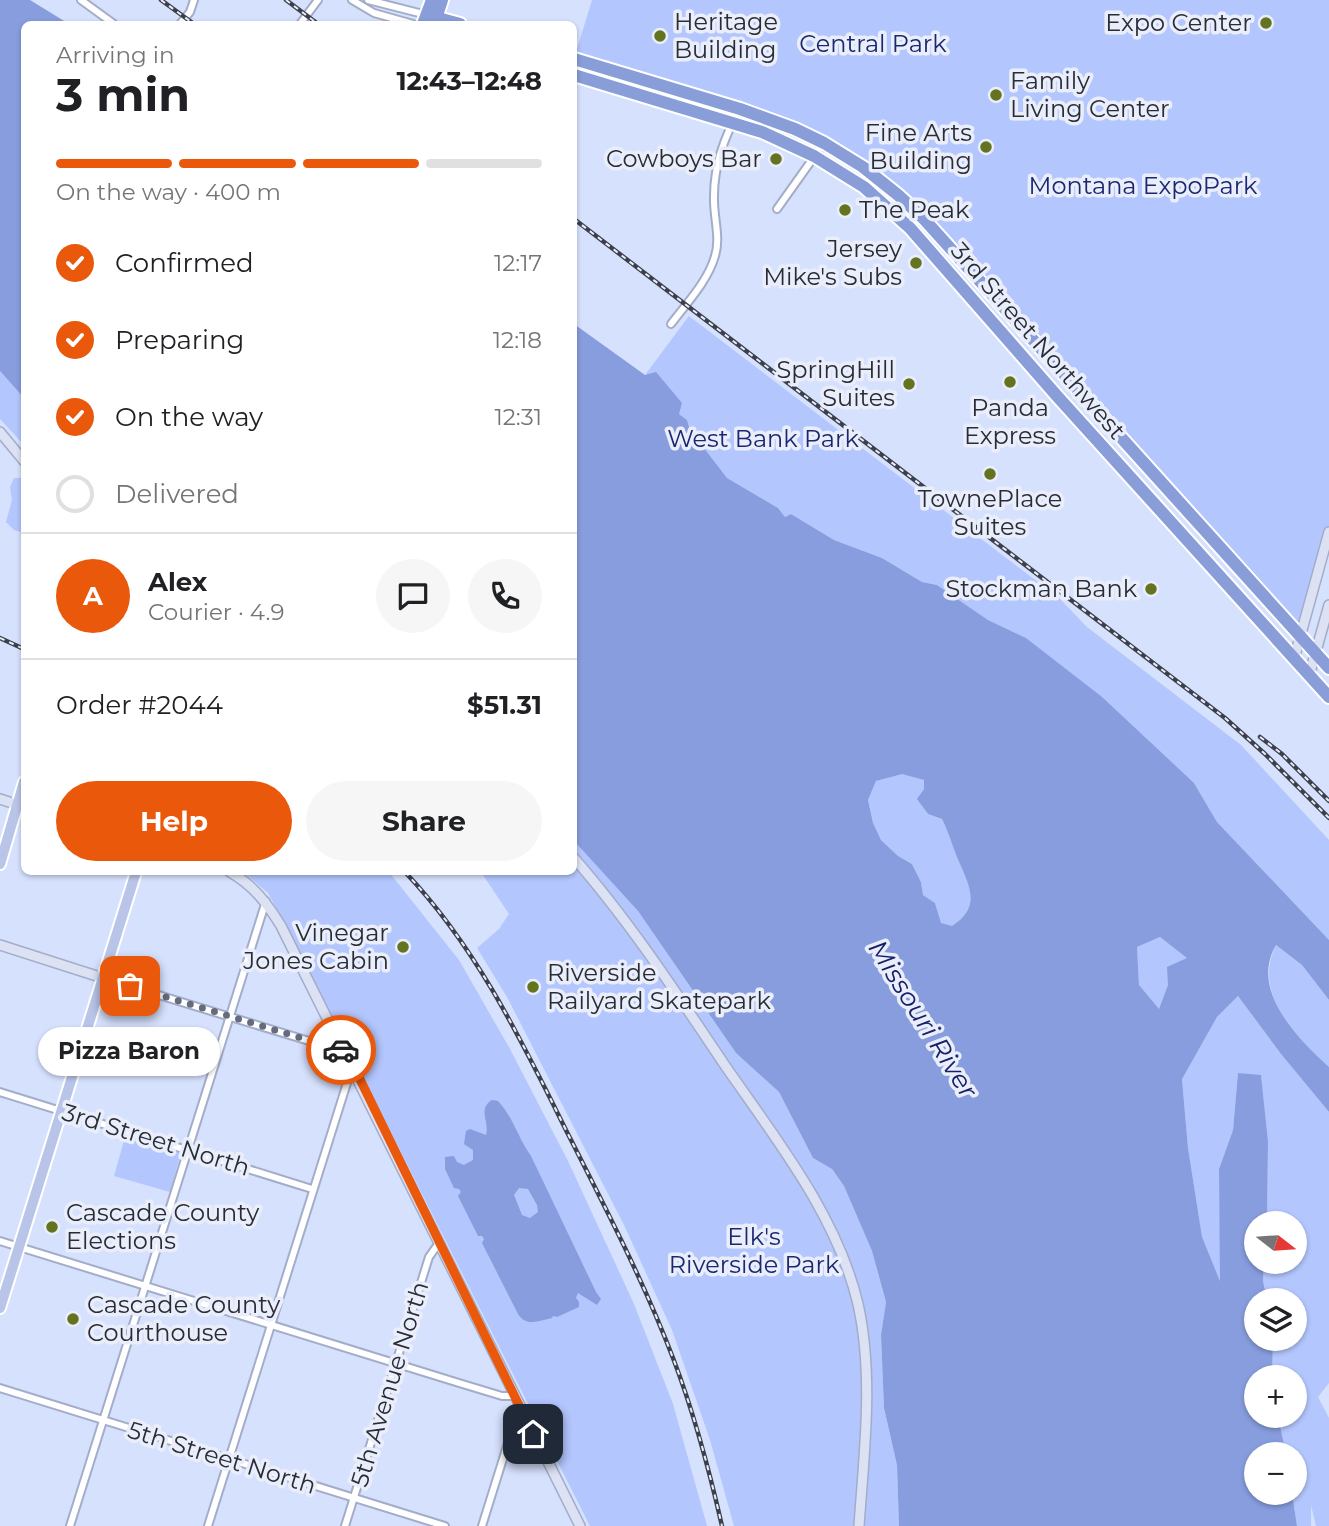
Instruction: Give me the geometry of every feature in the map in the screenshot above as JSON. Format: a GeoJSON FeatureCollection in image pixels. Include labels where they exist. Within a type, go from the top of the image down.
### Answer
{"type":"FeatureCollection","features":[{"type":"Feature","properties":{"kind":"highway"},"geometry":{"type":"LineString","coordinates":[[430,20],[432,0]]}},
{"type":"Feature","properties":{"kind":"highway"},"geometry":{"type":"LineString","coordinates":[[430,20],[442,0]]}},
{"type":"Feature","properties":{"kind":"highway","name":"3rd Street Northwest"},"geometry":{"type":"LineString","coordinates":[[577,60],[773,120],[824,143],[863,167],[898,195],[923,218],[1068,382],[1329,668]]}},
{"type":"Feature","properties":{"kind":"highway","name":"3rd Street Northwest"},"geometry":{"type":"LineString","coordinates":[[577,76],[762,132],[814,156],[864,187],[910,228],[1057,396],[1329,697]]}},
{"type":"Feature","properties":{"kind":"main road"},"geometry":{"type":"LineString","coordinates":[[0,432],[21,457]]}},
{"type":"Feature","properties":{"kind":"main road"},"geometry":{"type":"LineString","coordinates":[[1294,659],[1329,532]]}},
{"type":"Feature","properties":{"kind":"main road"},"geometry":{"type":"LineString","coordinates":[[1309,676],[1329,605]]}},
{"type":"Feature","properties":{"kind":"main road"},"geometry":{"type":"LineString","coordinates":[[0,799],[21,803]]}},
{"type":"Feature","properties":{"kind":"main road"},"geometry":{"type":"LineString","coordinates":[[0,864],[21,806]]}},
{"type":"Feature","properties":{"kind":"main road"},"geometry":{"type":"LineString","coordinates":[[577,862],[646,951],[762,1120],[807,1190],[841,1252],[857,1302],[866,1358],[859,1526]]}},
{"type":"Feature","properties":{"kind":"main road"},"geometry":{"type":"LineString","coordinates":[[0,1308],[135,875]]}},
{"type":"Feature","properties":{"kind":"main road"},"geometry":{"type":"LineString","coordinates":[[235,875],[250,884],[266,901],[281,926],[353,1065],[580,1526]]}},
{"type":"Feature","properties":{"kind":"main road"},"geometry":{"type":"LineString","coordinates":[[0,945],[103,978]]}},
{"type":"Feature","properties":{"kind":"street"},"geometry":{"type":"LineString","coordinates":[[81,0],[110,21]]}},
{"type":"Feature","properties":{"kind":"street"},"geometry":{"type":"LineString","coordinates":[[182,21],[190,12],[194,0]]}},
{"type":"Feature","properties":{"kind":"street"},"geometry":{"type":"LineString","coordinates":[[302,21],[318,0]]}},
{"type":"Feature","properties":{"kind":"street"},"geometry":{"type":"LineString","coordinates":[[352,0],[374,13],[402,21]]}},
{"type":"Feature","properties":{"kind":"street"},"geometry":{"type":"LineString","coordinates":[[368,0],[430,20]]}},
{"type":"Feature","properties":{"kind":"street"},"geometry":{"type":"LineString","coordinates":[[671,324],[705,276],[716,255],[715,183],[722,147],[740,109]]}},
{"type":"Feature","properties":{"kind":"street"},"geometry":{"type":"LineString","coordinates":[[777,209],[824,143]]}},
{"type":"Feature","properties":{"kind":"street"},"geometry":{"type":"LineString","coordinates":[[70,1526],[266,901]]}},
{"type":"Feature","properties":{"kind":"street"},"geometry":{"type":"LineString","coordinates":[[103,978],[345,1052]]}},
{"type":"Feature","properties":{"kind":"street"},"geometry":{"type":"LineString","coordinates":[[208,1526],[353,1065]]}},
{"type":"Feature","properties":{"kind":"street","name":"3rd Street North"},"geometry":{"type":"LineString","coordinates":[[0,1092],[312,1189]]}},
{"type":"Feature","properties":{"kind":"street"},"geometry":{"type":"LineString","coordinates":[[0,1241],[502,1396],[514,1396]]}},
{"type":"Feature","properties":{"kind":"street","name":"5th Avenue North"},"geometry":{"type":"LineString","coordinates":[[345,1526],[429,1257],[439,1243]]}},
{"type":"Feature","properties":{"kind":"street","name":"5th Street North"},"geometry":{"type":"LineString","coordinates":[[0,1388],[445,1526]]}},
{"type":"Feature","properties":{"kind":"street"},"geometry":{"type":"LineString","coordinates":[[482,1526],[512,1430],[522,1411]]}},
{"type":"Feature","properties":{"kind":"green space","name":"Montana ExpoPark"},"geometry":{"type":"Polygon","coordinates":[[[592,0],[1329,0],[1329,532],[1300,635],[923,218],[824,143],[577,60],[577,49],[592,0]]]}},
{"type":"Feature","properties":{"kind":"green space","name":"West Bank Park"},"geometry":{"type":"Polygon","coordinates":[[[689,316],[1060,599],[1087,627],[1241,745],[1329,840],[1329,940],[1217,822],[1194,783],[1026,638],[988,620],[937,585],[922,582],[882,558],[834,540],[791,514],[785,517],[778,508],[727,478],[704,448],[695,447],[687,420],[645,375],[689,316]]]}},
{"type":"Feature","properties":{"kind":"green space"},"geometry":{"type":"Polygon","coordinates":[[[0,371],[21,395],[21,442],[0,419],[0,371]]]}},
{"type":"Feature","properties":{"kind":"green space"},"geometry":{"type":"Polygon","coordinates":[[[14,478],[21,478],[21,532],[14,530],[6,522],[12,500],[10,487],[14,478]]]}},
{"type":"Feature","properties":{"kind":"green space"},"geometry":{"type":"Polygon","coordinates":[[[902,773],[924,780],[924,789],[918,799],[928,814],[942,819],[967,880],[970,904],[967,912],[952,926],[941,924],[935,903],[923,895],[921,882],[912,864],[898,856],[881,840],[873,823],[868,800],[876,781],[902,773]]]}},
{"type":"Feature","properties":{"kind":"green space","name":"Elk's Riverside Park"},"geometry":{"type":"Polygon","coordinates":[[[577,844],[638,911],[736,1053],[779,1092],[813,1158],[832,1169],[844,1186],[872,1251],[886,1302],[881,1335],[884,1408],[897,1465],[899,1526],[734,1526],[710,1440],[672,1330],[624,1225],[507,997],[477,948],[499,929],[509,914],[483,875],[577,875],[577,844]]]}},
{"type":"Feature","properties":{"kind":"green space"},"geometry":{"type":"Polygon","coordinates":[[[247,875],[391,875],[459,960],[510,1049],[568,1161],[634,1304],[673,1404],[707,1526],[590,1526],[268,893],[247,875]]]}},
{"type":"Feature","properties":{"kind":"green space"},"geometry":{"type":"Polygon","coordinates":[[[1160,937],[1188,958],[1168,985],[1159,1010],[1139,985],[1137,947],[1160,937]]]}},
{"type":"Feature","properties":{"kind":"green space"},"geometry":{"type":"Polygon","coordinates":[[[1276,945],[1302,965],[1329,1000],[1329,1067],[1291,1028],[1273,997],[1269,980],[1270,963],[1276,945]]]}},
{"type":"Feature","properties":{"kind":"green space"},"geometry":{"type":"Polygon","coordinates":[[[1238,996],[1329,1112],[1329,1383],[1318,1397],[1329,1418],[1329,1526],[1316,1526],[1311,1505],[1311,1526],[1297,1526],[1294,1505],[1307,1505],[1307,1442],[1283,1442],[1281,1428],[1307,1428],[1307,1365],[1272,1365],[1273,1351],[1307,1351],[1307,1288],[1264,1288],[1263,1274],[1307,1274],[1307,1211],[1267,1211],[1268,1141],[1261,1076],[1238,1073],[1233,1130],[1219,1169],[1221,1283],[1202,1238],[1188,1148],[1182,1078],[1217,1017],[1238,996]]]}},
{"type":"Feature","properties":{"kind":"green space"},"geometry":{"type":"Polygon","coordinates":[[[125,1137],[181,1153],[170,1192],[114,1176],[125,1137]]]}},
{"type":"Feature","properties":{"kind":"water"},"geometry":{"type":"Polygon","coordinates":[[[0,0],[30,0],[64,21],[21,21],[21,395],[0,371],[0,0]]]}},
{"type":"Feature","properties":{"kind":"water","name":"Missouri River"},"geometry":{"type":"Polygon","coordinates":[[[577,326],[645,375],[656,372],[682,403],[679,414],[687,420],[695,447],[704,448],[727,478],[778,508],[785,517],[791,514],[834,540],[882,558],[922,582],[937,585],[988,620],[1026,638],[1102,697],[1194,783],[1217,822],[1329,940],[1329,1000],[1302,965],[1276,945],[1269,962],[1269,979],[1273,996],[1291,1028],[1329,1067],[1329,1112],[1238,996],[1217,1017],[1182,1079],[1188,1148],[1202,1237],[1220,1281],[1219,1169],[1233,1130],[1238,1073],[1261,1075],[1268,1141],[1267,1211],[1244,1211],[1244,1274],[1263,1274],[1264,1288],[1244,1288],[1244,1351],[1273,1351],[1272,1365],[1244,1365],[1244,1428],[1281,1428],[1283,1442],[1244,1442],[1244,1505],[1294,1505],[1297,1526],[899,1526],[897,1465],[884,1408],[881,1335],[886,1302],[872,1251],[844,1186],[832,1169],[813,1158],[779,1092],[736,1053],[638,911],[577,844],[577,326]],[[902,774],[876,781],[868,800],[873,823],[881,840],[898,856],[912,864],[921,882],[923,895],[935,903],[941,923],[952,926],[967,912],[971,896],[942,819],[928,814],[917,799],[924,789],[924,780],[902,774]],[[1160,937],[1137,947],[1139,985],[1159,1009],[1168,985],[1167,967],[1187,958],[1160,937]]]}},
{"type":"Feature","properties":{"kind":"water"},"geometry":{"type":"Polygon","coordinates":[[[492,1100],[498,1101],[503,1107],[531,1156],[601,1299],[597,1305],[578,1293],[576,1298],[579,1307],[557,1317],[529,1322],[518,1314],[482,1243],[484,1239],[478,1236],[458,1196],[461,1192],[454,1188],[445,1169],[445,1157],[454,1156],[457,1162],[464,1165],[473,1160],[473,1150],[464,1144],[466,1131],[470,1129],[486,1135],[485,1107],[492,1100]],[[519,1188],[514,1195],[522,1215],[530,1218],[538,1212],[528,1189],[519,1188]]]}},
{"type":"Feature","properties":{"kind":"railway"},"geometry":{"type":"LineString","coordinates":[[161,0],[190,21]]}},
{"type":"Feature","properties":{"kind":"railway"},"geometry":{"type":"LineString","coordinates":[[286,0],[314,21]]}},
{"type":"Feature","properties":{"kind":"railway"},"geometry":{"type":"LineString","coordinates":[[577,221],[1225,718],[1329,818]]}},
{"type":"Feature","properties":{"kind":"railway"},"geometry":{"type":"LineString","coordinates":[[0,638],[21,648]]}},
{"type":"Feature","properties":{"kind":"railway"},"geometry":{"type":"LineString","coordinates":[[1260,737],[1282,754],[1329,801]]}},
{"type":"Feature","properties":{"kind":"railway"},"geometry":{"type":"LineString","coordinates":[[408,875],[455,933],[497,998],[624,1246],[681,1379],[722,1526]]}},
{"type":"Feature","properties":{"kind":"way so far"},"geometry":{"type":"LineString","coordinates":[[130,986],[341,1050]]}},
{"type":"Feature","properties":{"kind":"place","name":"Expo Center"},"geometry":{"type":"Point","coordinates":[1266,23]}},
{"type":"Feature","properties":{"kind":"place","name":"Heritage Building"},"geometry":{"type":"Point","coordinates":[660,36]}},
{"type":"Feature","properties":{"kind":"place","name":"Family Living Center"},"geometry":{"type":"Point","coordinates":[996,95]}},
{"type":"Feature","properties":{"kind":"place","name":"Fine Arts Building"},"geometry":{"type":"Point","coordinates":[986,147]}},
{"type":"Feature","properties":{"kind":"place","name":"Cowboys Bar"},"geometry":{"type":"Point","coordinates":[776,159]}},
{"type":"Feature","properties":{"kind":"place","name":"The Peak"},"geometry":{"type":"Point","coordinates":[845,210]}},
{"type":"Feature","properties":{"kind":"place","name":"Jersey Mike's Subs"},"geometry":{"type":"Point","coordinates":[916,263]}},
{"type":"Feature","properties":{"kind":"place","name":"Panda Express"},"geometry":{"type":"Point","coordinates":[1010,382]}},
{"type":"Feature","properties":{"kind":"place","name":"SpringHill Suites"},"geometry":{"type":"Point","coordinates":[909,384]}},
{"type":"Feature","properties":{"kind":"place","name":"TownePlace Suites"},"geometry":{"type":"Point","coordinates":[990,474]}},
{"type":"Feature","properties":{"kind":"place","name":"Stockman Bank"},"geometry":{"type":"Point","coordinates":[1151,589]}},
{"type":"Feature","properties":{"kind":"place","name":"Vinegar Jones Cabin"},"geometry":{"type":"Point","coordinates":[403,947]}},
{"type":"Feature","properties":{"kind":"place","name":"Pizza Baron"},"geometry":{"type":"Point","coordinates":[130,986]}},
{"type":"Feature","properties":{"kind":"place","name":"Riverside Railyard Skatepark"},"geometry":{"type":"Point","coordinates":[533,987]}},
{"type":"Feature","properties":{"kind":"place","name":"Cascade County Elections"},"geometry":{"type":"Point","coordinates":[52,1227]}},
{"type":"Feature","properties":{"kind":"place","name":"Cascade County Courthouse"},"geometry":{"type":"Point","coordinates":[73,1319]}},
{"type":"Feature","properties":{"kind":"route"},"geometry":{"type":"LineString","coordinates":[[341,1050],[353,1065],[533,1434]]}},
{"type":"Feature","properties":{"kind":"park label","name":"Central Park"},"geometry":{"type":"Point","coordinates":[873,44]}}]}
